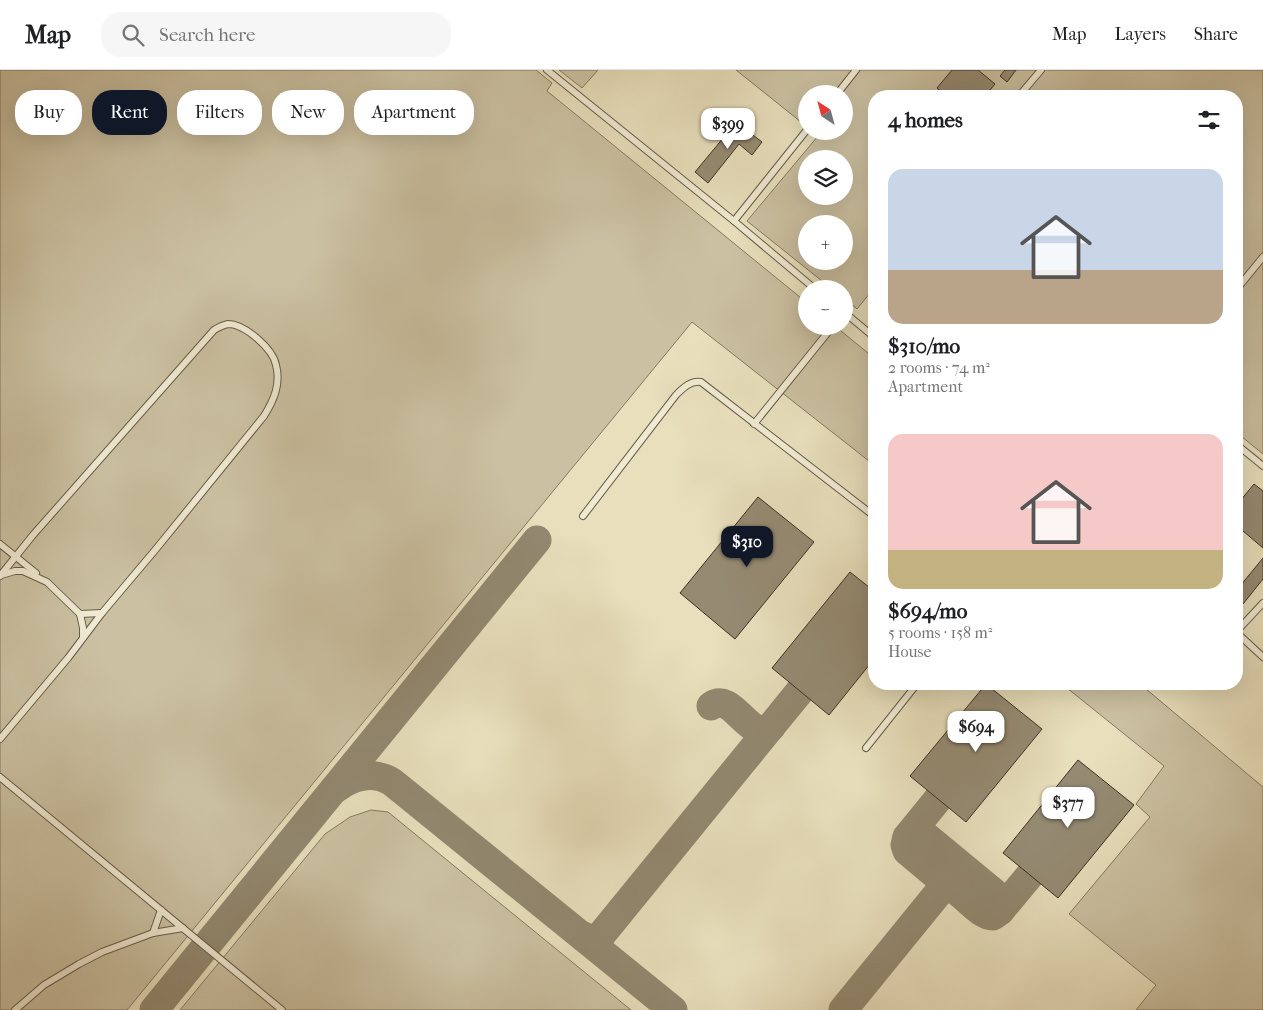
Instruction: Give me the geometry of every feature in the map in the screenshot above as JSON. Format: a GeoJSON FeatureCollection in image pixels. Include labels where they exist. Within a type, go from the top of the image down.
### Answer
{"type":"FeatureCollection","features":[{"type":"Feature","properties":{"kind":"lane"},"geometry":{"type":"LineString","coordinates":[[548,70],[805,280]]}},
{"type":"Feature","properties":{"kind":"lane"},"geometry":{"type":"LineString","coordinates":[[844,85],[856,70]]}},
{"type":"Feature","properties":{"kind":"lane"},"geometry":{"type":"LineString","coordinates":[[1024,90],[1041,70]]}},
{"type":"Feature","properties":{"kind":"lane"},"geometry":{"type":"LineString","coordinates":[[734,221],[798,140]]}},
{"type":"Feature","properties":{"kind":"lane"},"geometry":{"type":"LineString","coordinates":[[1243,281],[1263,257]]}},
{"type":"Feature","properties":{"kind":"lane"},"geometry":{"type":"LineString","coordinates":[[853,319],[868,331]]}},
{"type":"Feature","properties":{"kind":"lane"},"geometry":{"type":"LineString","coordinates":[[0,575],[214,330],[229,324],[241,328],[249,332],[272,354],[276,364],[277,388],[264,416],[0,739]]}},
{"type":"Feature","properties":{"kind":"lane"},"geometry":{"type":"LineString","coordinates":[[754,424],[826,335]]}},
{"type":"Feature","properties":{"kind":"lane"},"geometry":{"type":"LineString","coordinates":[[583,516],[676,394],[697,381],[701,382],[868,511]]}},
{"type":"Feature","properties":{"kind":"lane"},"geometry":{"type":"LineString","coordinates":[[1243,450],[1263,466]]}},
{"type":"Feature","properties":{"kind":"lane"},"geometry":{"type":"LineString","coordinates":[[0,544],[47,582],[80,614],[83,637]]}},
{"type":"Feature","properties":{"kind":"lane"},"geometry":{"type":"LineString","coordinates":[[0,575],[23,571],[47,582]]}},
{"type":"Feature","properties":{"kind":"lane"},"geometry":{"type":"LineString","coordinates":[[1243,624],[1263,603]]}},
{"type":"Feature","properties":{"kind":"lane"},"geometry":{"type":"LineString","coordinates":[[80,614],[102,613]]}},
{"type":"Feature","properties":{"kind":"lane"},"geometry":{"type":"LineString","coordinates":[[1243,638],[1263,657]]}},
{"type":"Feature","properties":{"kind":"lane"},"geometry":{"type":"LineString","coordinates":[[866,748],[912,690]]}},
{"type":"Feature","properties":{"kind":"lane"},"geometry":{"type":"LineString","coordinates":[[0,777],[282,1010]]}},
{"type":"Feature","properties":{"kind":"lane"},"geometry":{"type":"LineString","coordinates":[[153,933],[161,910]]}},
{"type":"Feature","properties":{"kind":"lane"},"geometry":{"type":"LineString","coordinates":[[15,1010],[44,986],[78,964],[102,952],[153,933],[183,928]]}},
{"type":"Feature","properties":{"kind":"shaded area"},"geometry":{"type":"Polygon","coordinates":[[[0,70],[536,70],[552,83],[547,91],[798,295],[798,335],[846,335],[868,353],[868,460],[692,322],[127,1010],[0,1010],[0,70]]]}},
{"type":"Feature","properties":{"kind":"shaded area"},"geometry":{"type":"Polygon","coordinates":[[[559,70],[598,70],[582,88],[559,70]]]}},
{"type":"Feature","properties":{"kind":"shaded area"},"geometry":{"type":"Polygon","coordinates":[[[736,70],[1263,70],[1263,454],[1243,438],[1243,90],[868,90],[868,295],[857,309],[853,306],[853,280],[821,280],[808,270],[853,270],[853,215],[798,215],[798,262],[747,221],[798,160],[798,205],[853,205],[853,150],[806,150],[815,140],[853,140],[853,85],[798,85],[798,120],[736,70]]]}},
{"type":"Feature","properties":{"kind":"shaded area"},"geometry":{"type":"Polygon","coordinates":[[[1069,690],[1147,690],[1263,787],[1263,1010],[1136,1010],[1156,985],[1069,914],[1150,817],[1136,804],[1164,766],[1069,690]]]}},
{"type":"Feature","properties":{"kind":"shaded area"},"geometry":{"type":"Polygon","coordinates":[[[371,810],[388,812],[631,1010],[180,1010],[325,834],[350,817],[371,810]]]}},
{"type":"Feature","properties":{"kind":"building"},"geometry":{"type":"Polygon","coordinates":[[[952,70],[978,70],[995,84],[990,90],[939,90],[937,88],[952,70]]]}},
{"type":"Feature","properties":{"kind":"building"},"geometry":{"type":"Polygon","coordinates":[[[1005,70],[1016,70],[1007,82],[1000,76],[1005,70]]]}},
{"type":"Feature","properties":{"kind":"building"},"geometry":{"type":"Polygon","coordinates":[[[739,119],[751,129],[749,132],[762,142],[752,155],[739,144],[708,183],[695,172],[739,119]]]}},
{"type":"Feature","properties":{"kind":"building"},"geometry":{"type":"Polygon","coordinates":[[[1254,484],[1263,491],[1263,548],[1243,531],[1243,497],[1254,484]]]}},
{"type":"Feature","properties":{"kind":"building"},"geometry":{"type":"Polygon","coordinates":[[[758,497],[814,542],[735,639],[680,593],[758,497]]]}},
{"type":"Feature","properties":{"kind":"building"},"geometry":{"type":"Polygon","coordinates":[[[1263,558],[1263,579],[1243,604],[1243,582],[1263,558]]]}},
{"type":"Feature","properties":{"kind":"building"},"geometry":{"type":"Polygon","coordinates":[[[850,572],[868,586],[868,666],[829,715],[772,668],[850,572]]]}},
{"type":"Feature","properties":{"kind":"building"},"geometry":{"type":"Polygon","coordinates":[[[981,690],[993,690],[1042,729],[966,822],[910,776],[981,690]]]}},
{"type":"Feature","properties":{"kind":"building"},"geometry":{"type":"Polygon","coordinates":[[[1078,760],[1134,805],[1058,898],[1003,853],[1078,760]]]}},
{"type":"Feature","properties":{"kind":"taxiway"},"geometry":{"type":"LineString","coordinates":[[154,1010],[537,540]]}},
{"type":"Feature","properties":{"kind":"taxiway"},"geometry":{"type":"LineString","coordinates":[[581,935],[592,938],[602,934],[800,691]]}},
{"type":"Feature","properties":{"kind":"taxiway"},"geometry":{"type":"LineString","coordinates":[[711,706],[719,703],[727,705],[755,728],[763,730],[771,727]]}},
{"type":"Feature","properties":{"kind":"taxiway"},"geometry":{"type":"LineString","coordinates":[[337,788],[350,780],[364,776],[378,776],[392,782],[673,1010]]}},
{"type":"Feature","properties":{"kind":"taxiway"},"geometry":{"type":"LineString","coordinates":[[938,799],[907,837],[905,845],[907,851],[941,881],[942,885],[939,892],[946,888],[951,888],[981,911],[993,916],[1000,911],[1030,875]]}},
{"type":"Feature","properties":{"kind":"taxiway"},"geometry":{"type":"LineString","coordinates":[[907,837],[914,832],[923,834],[998,896],[1002,903],[1000,911]]}},
{"type":"Feature","properties":{"kind":"taxiway"},"geometry":{"type":"LineString","coordinates":[[843,1010],[939,892]]}}]}
